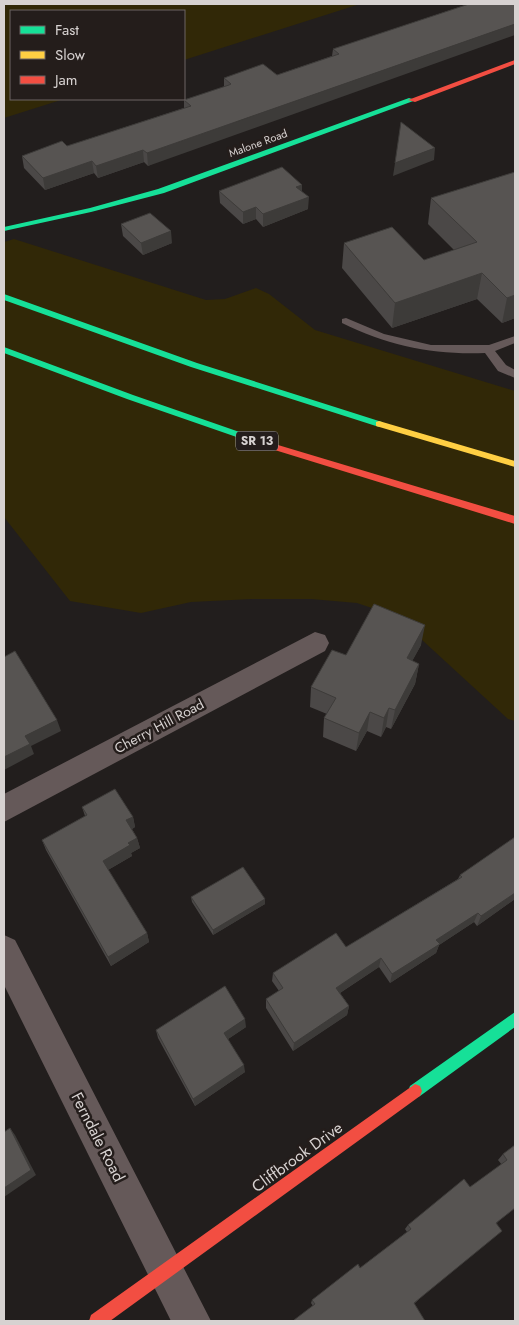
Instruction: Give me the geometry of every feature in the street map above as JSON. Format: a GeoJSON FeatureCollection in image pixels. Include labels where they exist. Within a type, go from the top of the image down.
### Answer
{"type":"FeatureCollection","features":[{"type":"Feature","properties":{"kind":"main road","name":"Malone Road"},"geometry":{"type":"LineString","coordinates":[[4,229],[161,192],[515,62]]}},
{"type":"Feature","properties":{"kind":"main road"},"geometry":{"type":"LineString","coordinates":[[4,297],[234,379],[515,464]]}},
{"type":"Feature","properties":{"kind":"main road","name":"SR 13"},"geometry":{"type":"LineString","coordinates":[[4,350],[209,425],[410,490],[515,520]]}},
{"type":"Feature","properties":{"kind":"main road","name":"Cliffbrook Drive"},"geometry":{"type":"LineString","coordinates":[[98,1321],[515,1019]]}},
{"type":"Feature","properties":{"kind":"street","name":"Cherry Hill Road"},"geometry":{"type":"LineString","coordinates":[[4,808],[315,643]]}},
{"type":"Feature","properties":{"kind":"street","name":"Ferndale Road"},"geometry":{"type":"LineString","coordinates":[[4,952],[192,1321]]}},
{"type":"Feature","properties":{"kind":"lane"},"geometry":{"type":"LineString","coordinates":[[346,321],[369,334],[418,347],[488,349],[515,339]]}},
{"type":"Feature","properties":{"kind":"lane"},"geometry":{"type":"LineString","coordinates":[[488,349],[502,368],[515,374]]}},
{"type":"Feature","properties":{"kind":"shaded area"},"geometry":{"type":"Polygon","coordinates":[[[4,4],[360,4],[185,60],[185,10],[10,10],[10,100],[61,100],[4,118],[4,4]]]}},
{"type":"Feature","properties":{"kind":"shaded area"},"geometry":{"type":"Polygon","coordinates":[[[14,239],[206,300],[225,299],[256,288],[269,294],[315,330],[515,391],[515,721],[508,719],[396,616],[357,603],[311,599],[252,599],[191,602],[141,613],[70,601],[4,517],[4,242],[14,239]]]}},
{"type":"Feature","properties":{"kind":"building"},"geometry":{"type":"Polygon","coordinates":[[[469,4],[515,4],[515,24],[147,153],[143,150],[96,166],[92,161],[43,178],[22,156],[62,141],[67,146],[191,106],[184,100],[229,85],[231,84],[224,78],[263,64],[277,75],[339,54],[333,49],[469,4]]]}},
{"type":"Feature","properties":{"kind":"building"},"geometry":{"type":"Polygon","coordinates":[[[401,122],[435,148],[395,163],[401,122]]]}},
{"type":"Feature","properties":{"kind":"building"},"geometry":{"type":"Polygon","coordinates":[[[282,167],[302,185],[296,187],[309,197],[263,214],[256,207],[243,212],[219,191],[282,167]]]}},
{"type":"Feature","properties":{"kind":"building"},"geometry":{"type":"Polygon","coordinates":[[[515,172],[515,295],[507,298],[482,273],[395,303],[344,243],[392,227],[424,260],[477,242],[431,198],[515,172]]]}},
{"type":"Feature","properties":{"kind":"building"},"geometry":{"type":"Polygon","coordinates":[[[150,213],[171,231],[141,243],[121,224],[150,213]]]}},
{"type":"Feature","properties":{"kind":"building"},"geometry":{"type":"Polygon","coordinates":[[[374,604],[425,625],[407,658],[419,664],[395,710],[389,708],[384,718],[370,712],[359,733],[324,718],[336,698],[311,687],[332,650],[346,655],[374,604]]]}},
{"type":"Feature","properties":{"kind":"building"},"geometry":{"type":"Polygon","coordinates":[[[15,651],[57,720],[25,736],[30,744],[4,757],[4,657],[15,651]]]}},
{"type":"Feature","properties":{"kind":"building"},"geometry":{"type":"Polygon","coordinates":[[[115,789],[133,817],[126,820],[137,838],[128,843],[130,845],[103,861],[147,933],[108,957],[42,840],[87,815],[82,807],[115,789]]]}},
{"type":"Feature","properties":{"kind":"building"},"geometry":{"type":"Polygon","coordinates":[[[515,837],[515,893],[481,916],[478,913],[436,940],[440,944],[392,974],[381,958],[336,988],[349,1006],[294,1043],[266,999],[283,988],[273,973],[336,933],[346,947],[462,877],[460,875],[515,837]]]}},
{"type":"Feature","properties":{"kind":"building"},"geometry":{"type":"Polygon","coordinates":[[[243,867],[265,899],[213,930],[191,897],[243,867]]]}},
{"type":"Feature","properties":{"kind":"building"},"geometry":{"type":"Polygon","coordinates":[[[225,986],[245,1019],[224,1033],[244,1065],[193,1099],[156,1030],[225,986]]]}},
{"type":"Feature","properties":{"kind":"building"},"geometry":{"type":"Polygon","coordinates":[[[10,1128],[31,1170],[4,1188],[4,1132],[10,1128]]]}},
{"type":"Feature","properties":{"kind":"building"},"geometry":{"type":"Polygon","coordinates":[[[515,1145],[515,1208],[496,1223],[502,1231],[414,1303],[425,1321],[294,1320],[315,1304],[312,1300],[358,1264],[360,1268],[411,1229],[408,1225],[464,1179],[470,1187],[507,1160],[503,1154],[515,1145]]]}},
{"type":"Feature","properties":{"kind":"traffic: fast"},"geometry":{"type":"LineString","coordinates":[[4,229],[91,210],[161,191],[412,100]]}},
{"type":"Feature","properties":{"kind":"traffic: fast"},"geometry":{"type":"LineString","coordinates":[[4,297],[194,365],[379,424]]}},
{"type":"Feature","properties":{"kind":"traffic: fast"},"geometry":{"type":"LineString","coordinates":[[4,350],[130,397],[268,445]]}},
{"type":"Feature","properties":{"kind":"traffic: fast"},"geometry":{"type":"LineString","coordinates":[[415,1091],[515,1019]]}},
{"type":"Feature","properties":{"kind":"traffic: slow"},"geometry":{"type":"LineString","coordinates":[[379,424],[515,464]]}},
{"type":"Feature","properties":{"kind":"traffic: jam"},"geometry":{"type":"LineString","coordinates":[[412,100],[515,62]]}},
{"type":"Feature","properties":{"kind":"traffic: jam"},"geometry":{"type":"LineString","coordinates":[[268,445],[515,520]]}},
{"type":"Feature","properties":{"kind":"traffic: jam"},"geometry":{"type":"LineString","coordinates":[[97,1321],[415,1091]]}}]}
